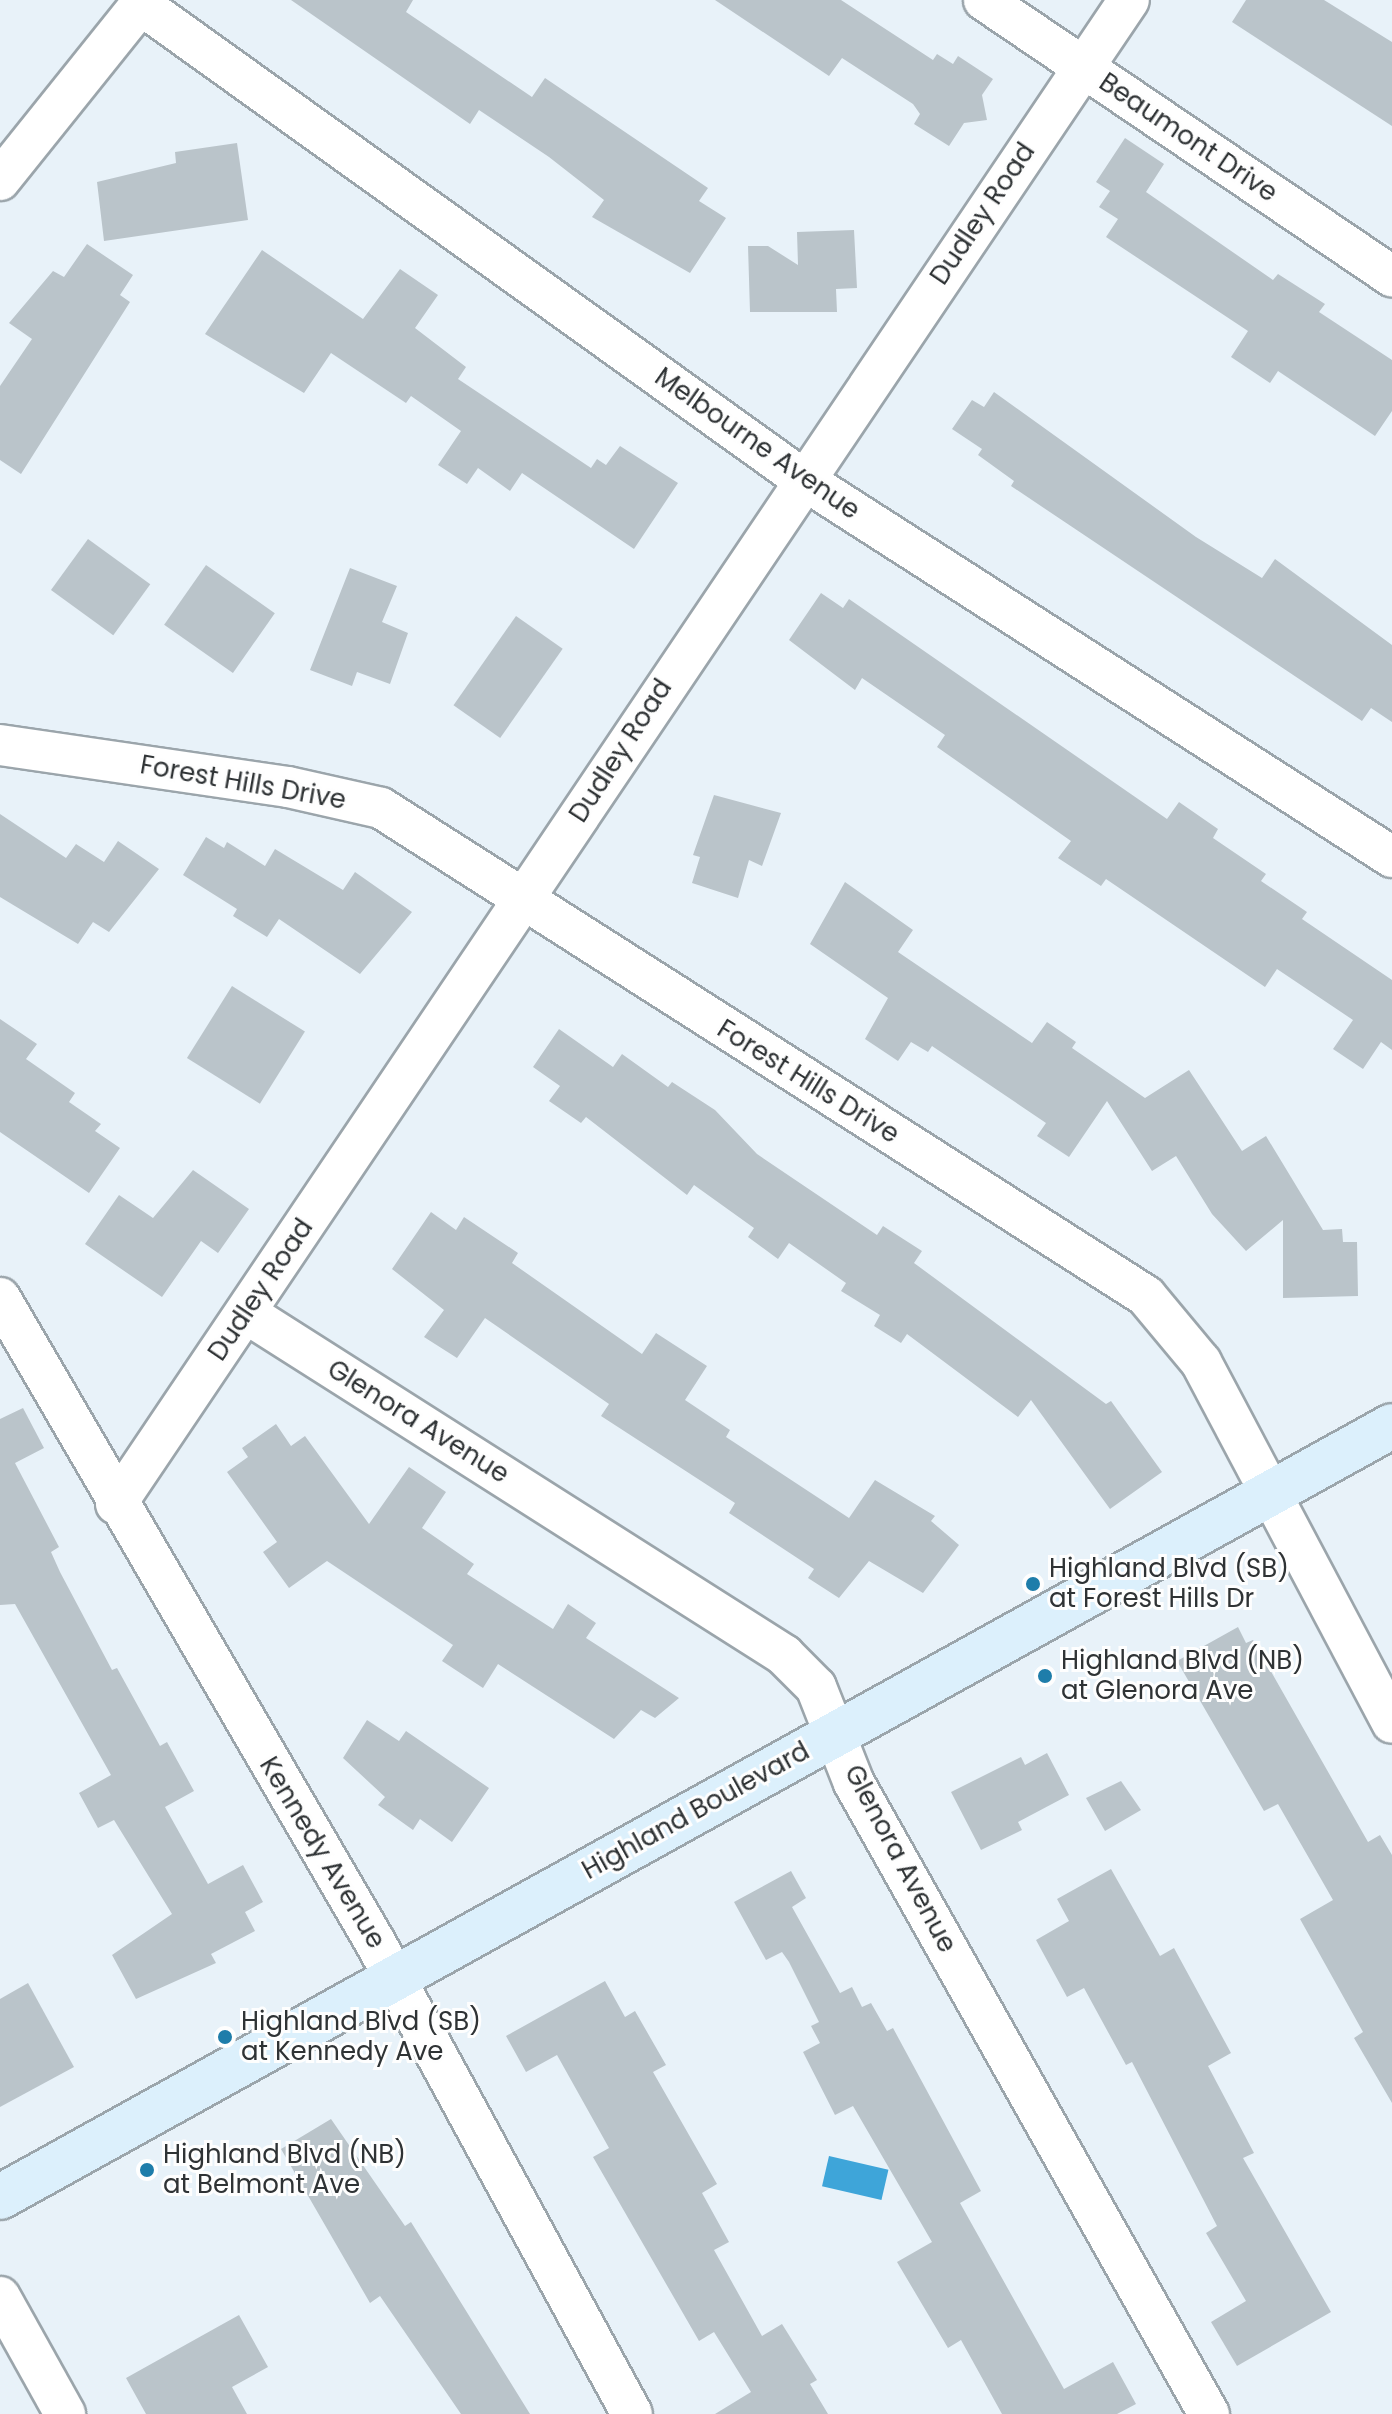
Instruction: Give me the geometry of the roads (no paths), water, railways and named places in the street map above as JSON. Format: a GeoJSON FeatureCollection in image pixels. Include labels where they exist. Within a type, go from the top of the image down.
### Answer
{"type":"FeatureCollection","features":[{"type":"Feature","properties":{"kind":"street","name":"Beaumont Drive"},"geometry":{"type":"LineString","coordinates":[[984,0],[1392,276]]}},
{"type":"Feature","properties":{"kind":"street","name":"Dudley Road"},"geometry":{"type":"LineString","coordinates":[[116,1504],[522,901],[801,478],[1129,0]]}},
{"type":"Feature","properties":{"kind":"street"},"geometry":{"type":"LineString","coordinates":[[0,180],[142,2]]}},
{"type":"Feature","properties":{"kind":"street","name":"Melbourne Avenue"},"geometry":{"type":"LineString","coordinates":[[142,2],[801,478],[1392,857]]}},
{"type":"Feature","properties":{"kind":"street","name":"Forest Hills Drive"},"geometry":{"type":"LineString","coordinates":[[0,745],[288,787],[381,808],[522,901],[1146,1296],[1201,1362],[1392,1723]]}},
{"type":"Feature","properties":{"kind":"street","name":"Kennedy Avenue"},"geometry":{"type":"LineString","coordinates":[[0,1298],[116,1504],[394,1976],[632,2414]]}},
{"type":"Feature","properties":{"kind":"street","name":"Glenora Avenue"},"geometry":{"type":"LineString","coordinates":[[246,1313],[784,1655],[816,1687],[854,1783],[1209,2414]]}},
{"type":"Feature","properties":{"kind":"street","name":"Highland Boulevard"},"geometry":{"type":"LineString","coordinates":[[0,2197],[394,1976],[1392,1426]]}},
{"type":"Feature","properties":{"kind":"street"},"geometry":{"type":"LineString","coordinates":[[0,2297],[65,2414]]}},
{"type":"Feature","properties":{"kind":"water"},"geometry":{"type":"Polygon","coordinates":[[[829,2156],[888,2170],[881,2200],[822,2186],[829,2156]]]}},
{"type":"Feature","properties":{"kind":"place","name":"Highland Blvd (SB) at Forest Hills Dr"},"geometry":{"type":"Point","coordinates":[1033,1584]}},
{"type":"Feature","properties":{"kind":"place","name":"Highland Blvd (NB) at Glenora Ave"},"geometry":{"type":"Point","coordinates":[1045,1676]}},
{"type":"Feature","properties":{"kind":"place","name":"Highland Blvd (SB) at Kennedy Ave"},"geometry":{"type":"Point","coordinates":[225,2037]}},
{"type":"Feature","properties":{"kind":"place","name":"Highland Blvd (NB) at Belmont Ave"},"geometry":{"type":"Point","coordinates":[147,2170]}}]}
